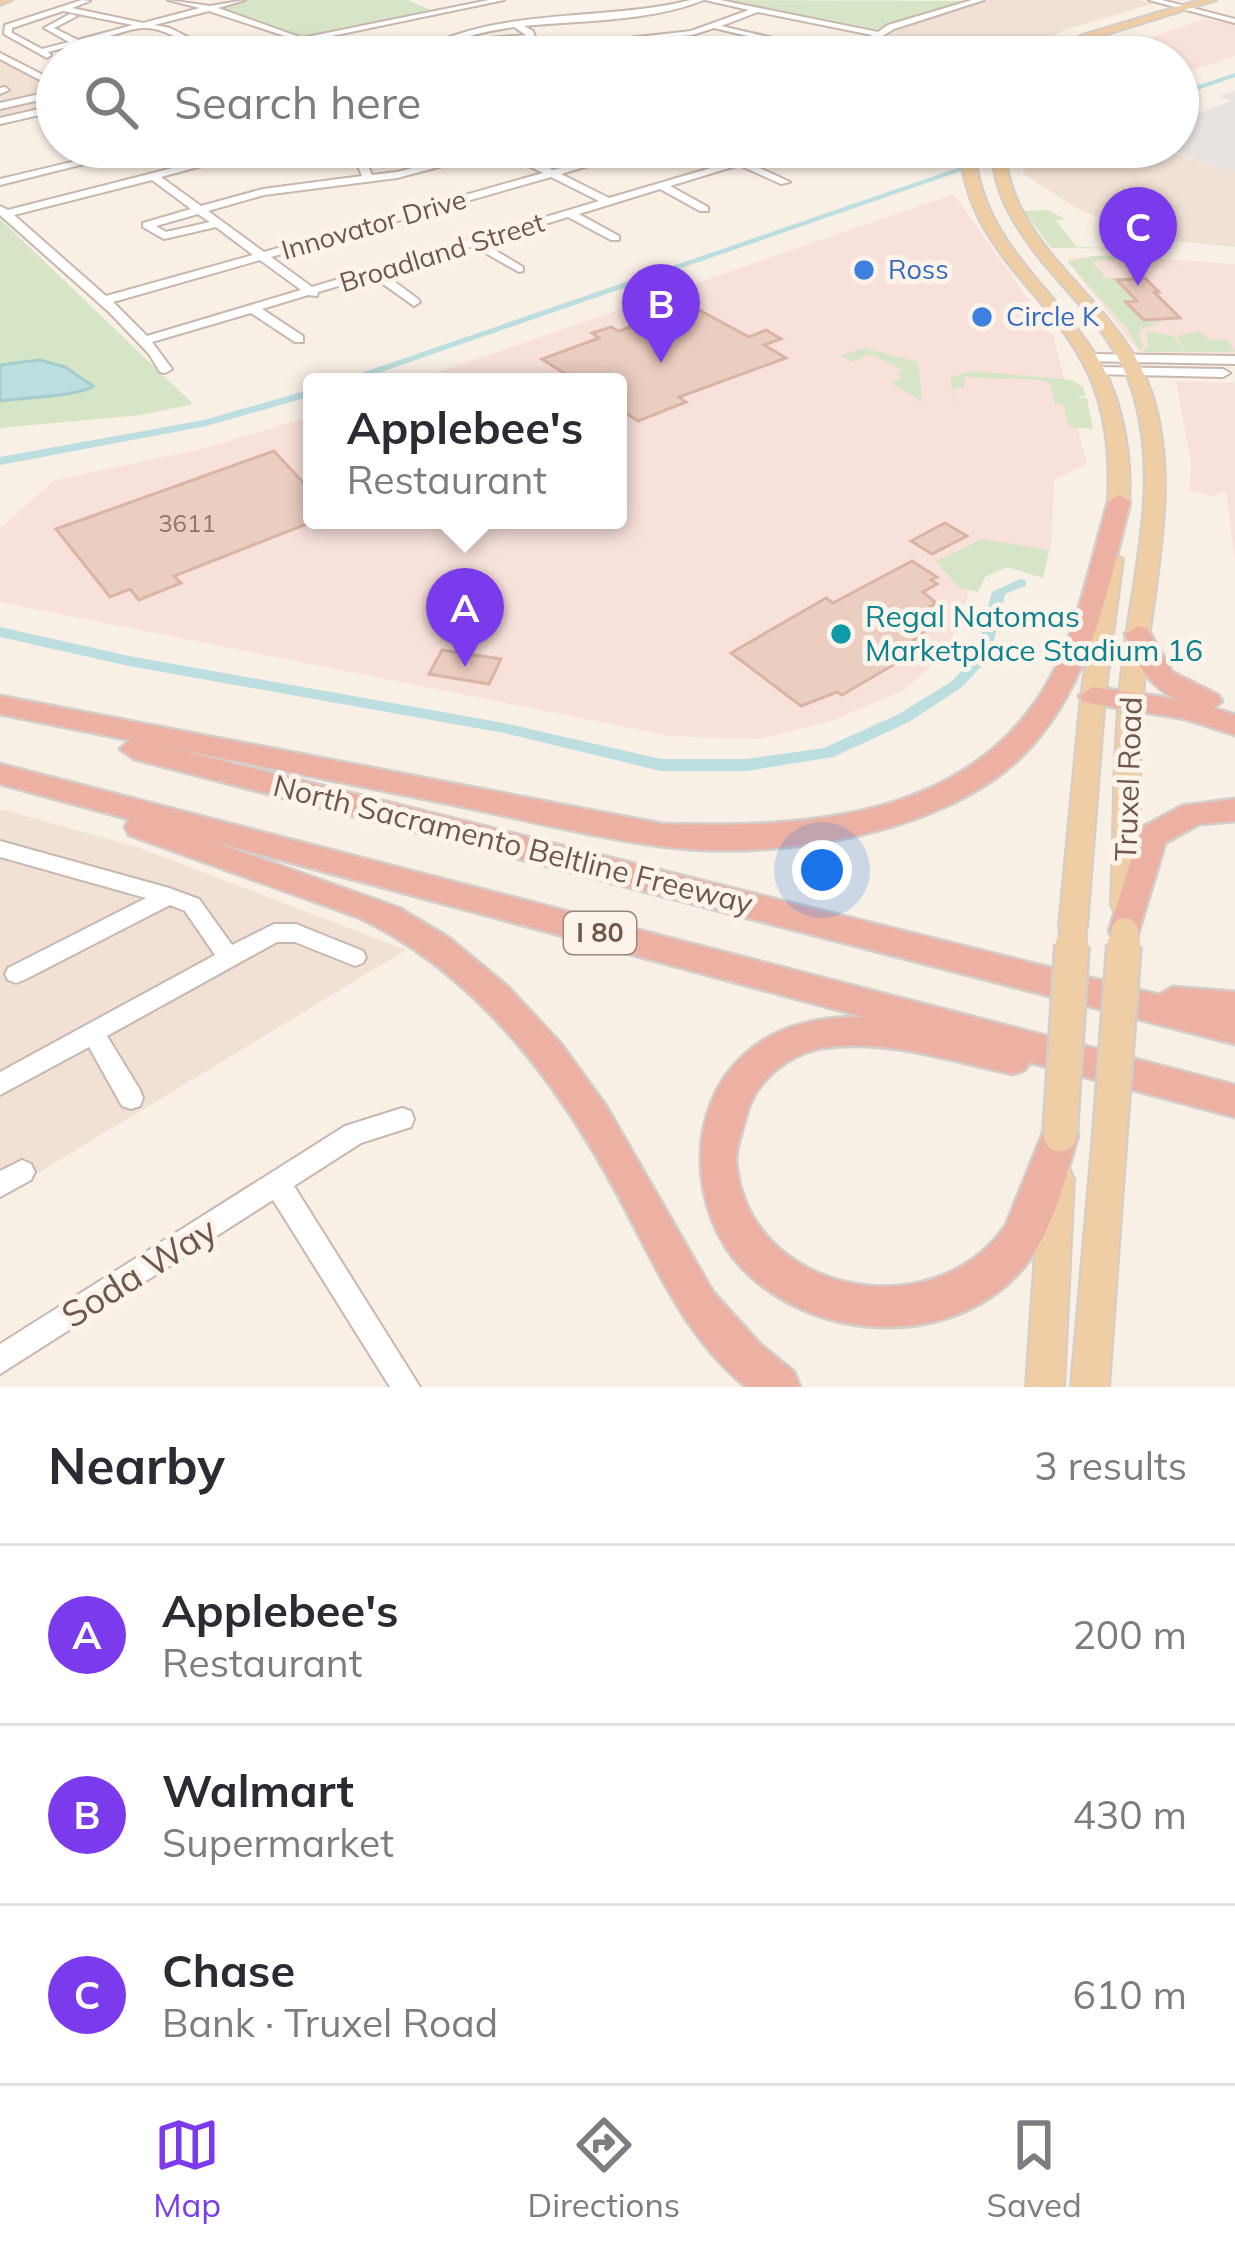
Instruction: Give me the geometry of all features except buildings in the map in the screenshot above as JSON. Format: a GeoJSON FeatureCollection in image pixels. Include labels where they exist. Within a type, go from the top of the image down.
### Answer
{"type":"FeatureCollection","features":[{"type":"Feature","properties":{"kind":"highway"},"geometry":{"type":"LineString","coordinates":[[0,705],[662,836],[727,839],[861,823],[923,803],[976,776],[1018,744],[1047,707],[1064,669],[1091,600],[1119,502]]}},
{"type":"Feature","properties":{"kind":"highway"},"geometry":{"type":"LineString","coordinates":[[1138,634],[1162,682],[1235,710]]}},
{"type":"Feature","properties":{"kind":"highway"},"geometry":{"type":"LineString","coordinates":[[1094,697],[1189,710],[1235,725]]}},
{"type":"Feature","properties":{"kind":"highway","name":"North Sacramento Beltline Freeway"},"geometry":{"type":"LineString","coordinates":[[0,714],[1235,1029]]}},
{"type":"Feature","properties":{"kind":"highway"},"geometry":{"type":"LineString","coordinates":[[0,775],[338,895],[403,926],[464,966],[519,1017],[567,1080],[616,1154],[695,1306],[749,1365],[779,1387]]}},
{"type":"Feature","properties":{"kind":"highway","name":"North Sacramento Beltline Freeway"},"geometry":{"type":"LineString","coordinates":[[0,775],[1218,1096]]}},
{"type":"Feature","properties":{"kind":"highway"},"geometry":{"type":"LineString","coordinates":[[1125,931],[1153,836],[1192,814],[1235,810]]}},
{"type":"Feature","properties":{"kind":"highway"},"geometry":{"type":"LineString","coordinates":[[1094,994],[1235,1006]]}},
{"type":"Feature","properties":{"kind":"highway"},"geometry":{"type":"LineString","coordinates":[[1060,1135],[1041,1195],[1011,1251],[972,1290],[906,1315],[856,1317],[801,1295],[750,1250],[733,1222],[719,1183],[719,1135],[738,1085],[777,1049],[820,1034],[857,1031],[1218,1096]]}},
{"type":"Feature","properties":{"kind":"main road"},"geometry":{"type":"LineString","coordinates":[[1090,36],[1210,0]]}},
{"type":"Feature","properties":{"kind":"main road"},"geometry":{"type":"LineString","coordinates":[[1133,36],[1235,2]]}},
{"type":"Feature","properties":{"kind":"main road","name":"Truxel Road"},"geometry":{"type":"LineString","coordinates":[[969,168],[973,192],[1004,250],[1093,365],[1115,431],[1119,502],[1094,697],[1073,927],[1045,1387]]}},
{"type":"Feature","properties":{"kind":"main road","name":"Truxel Road"},"geometry":{"type":"LineString","coordinates":[[998,168],[1021,227],[1128,359],[1156,466],[1130,701],[1125,931],[1090,1387]]}},
{"type":"Feature","properties":{"kind":"main road"},"geometry":{"type":"LineString","coordinates":[[1000,182],[1001,206],[1017,238],[1014,246],[1004,250]]}},
{"type":"Feature","properties":{"kind":"main road"},"geometry":{"type":"LineString","coordinates":[[1004,250],[1032,262],[1128,359]]}},
{"type":"Feature","properties":{"kind":"street"},"geometry":{"type":"LineString","coordinates":[[158,0],[210,9]]}},
{"type":"Feature","properties":{"kind":"street"},"geometry":{"type":"LineString","coordinates":[[172,0],[240,19],[278,36]]}},
{"type":"Feature","properties":{"kind":"street"},"geometry":{"type":"LineString","coordinates":[[110,36],[241,0]]}},
{"type":"Feature","properties":{"kind":"street"},"geometry":{"type":"LineString","coordinates":[[464,0],[476,5]]}},
{"type":"Feature","properties":{"kind":"street"},"geometry":{"type":"LineString","coordinates":[[329,36],[500,0]]}},
{"type":"Feature","properties":{"kind":"street"},"geometry":{"type":"LineString","coordinates":[[462,36],[514,24],[642,14],[704,0],[877,34]]}},
{"type":"Feature","properties":{"kind":"street"},"geometry":{"type":"LineString","coordinates":[[874,36],[980,0]]}},
{"type":"Feature","properties":{"kind":"street"},"geometry":{"type":"LineString","coordinates":[[1153,0],[1235,21]]}},
{"type":"Feature","properties":{"kind":"street"},"geometry":{"type":"LineString","coordinates":[[36,50],[8,34],[8,27],[86,1]]}},
{"type":"Feature","properties":{"kind":"street"},"geometry":{"type":"LineString","coordinates":[[59,8],[152,26],[176,36]]}},
{"type":"Feature","properties":{"kind":"street"},"geometry":{"type":"LineString","coordinates":[[674,36],[717,27],[757,10]]}},
{"type":"Feature","properties":{"kind":"street"},"geometry":{"type":"LineString","coordinates":[[63,36],[48,28],[84,13]]}},
{"type":"Feature","properties":{"kind":"street"},"geometry":{"type":"LineString","coordinates":[[598,17],[604,36]]}},
{"type":"Feature","properties":{"kind":"street"},"geometry":{"type":"LineString","coordinates":[[240,19],[275,36]]}},
{"type":"Feature","properties":{"kind":"street"},"geometry":{"type":"LineString","coordinates":[[514,24],[531,36]]}},
{"type":"Feature","properties":{"kind":"street"},"geometry":{"type":"LineString","coordinates":[[717,27],[754,36]]}},
{"type":"Feature","properties":{"kind":"street"},"geometry":{"type":"LineString","coordinates":[[0,56],[36,77]]}},
{"type":"Feature","properties":{"kind":"street"},"geometry":{"type":"LineString","coordinates":[[2,90],[25,100]]}},
{"type":"Feature","properties":{"kind":"street"},"geometry":{"type":"LineString","coordinates":[[0,106],[36,97]]}},
{"type":"Feature","properties":{"kind":"street"},"geometry":{"type":"LineString","coordinates":[[0,121],[36,113]]}},
{"type":"Feature","properties":{"kind":"street"},"geometry":{"type":"LineString","coordinates":[[0,182],[59,168]]}},
{"type":"Feature","properties":{"kind":"street"},"geometry":{"type":"LineString","coordinates":[[3,212],[192,168]]}},
{"type":"Feature","properties":{"kind":"street"},"geometry":{"type":"LineString","coordinates":[[364,168],[369,180]]}},
{"type":"Feature","properties":{"kind":"street"},"geometry":{"type":"LineString","coordinates":[[217,224],[164,236],[147,227],[153,220],[197,209],[309,193],[417,168]]}},
{"type":"Feature","properties":{"kind":"street"},"geometry":{"type":"LineString","coordinates":[[541,168],[609,202]]}},
{"type":"Feature","properties":{"kind":"street","name":"Innovator Drive"},"geometry":{"type":"LineString","coordinates":[[102,301],[573,168]]}},
{"type":"Feature","properties":{"kind":"street","name":"Broadland Street"},"geometry":{"type":"LineString","coordinates":[[142,341],[720,168]]}},
{"type":"Feature","properties":{"kind":"street"},"geometry":{"type":"LineString","coordinates":[[754,168],[785,182]]}},
{"type":"Feature","properties":{"kind":"street"},"geometry":{"type":"LineString","coordinates":[[156,178],[314,293]]}},
{"type":"Feature","properties":{"kind":"street"},"geometry":{"type":"LineString","coordinates":[[662,186],[704,209]]}},
{"type":"Feature","properties":{"kind":"street"},"geometry":{"type":"LineString","coordinates":[[3,212],[102,301],[165,369]]}},
{"type":"Feature","properties":{"kind":"street"},"geometry":{"type":"LineString","coordinates":[[571,214],[616,238]]}},
{"type":"Feature","properties":{"kind":"street"},"geometry":{"type":"LineString","coordinates":[[476,243],[519,268]]}},
{"type":"Feature","properties":{"kind":"street"},"geometry":{"type":"LineString","coordinates":[[376,274],[414,302]]}},
{"type":"Feature","properties":{"kind":"street"},"geometry":{"type":"LineString","coordinates":[[255,310],[299,339]]}},
{"type":"Feature","properties":{"kind":"street"},"geometry":{"type":"LineString","coordinates":[[1093,365],[1128,359],[1235,360]]}},
{"type":"Feature","properties":{"kind":"street"},"geometry":{"type":"LineString","coordinates":[[1128,359],[1235,373]]}},
{"type":"Feature","properties":{"kind":"street"},"geometry":{"type":"LineString","coordinates":[[0,849],[192,905],[230,958]]}},
{"type":"Feature","properties":{"kind":"street"},"geometry":{"type":"LineString","coordinates":[[16,974],[169,896]]}},
{"type":"Feature","properties":{"kind":"street"},"geometry":{"type":"LineString","coordinates":[[0,1084],[280,931],[355,957]]}},
{"type":"Feature","properties":{"kind":"street"},"geometry":{"type":"LineString","coordinates":[[93,1033],[131,1098]]}},
{"type":"Feature","properties":{"kind":"street","name":"Soda Way"},"geometry":{"type":"LineString","coordinates":[[0,1360],[354,1134],[401,1119]]}},
{"type":"Feature","properties":{"kind":"street"},"geometry":{"type":"LineString","coordinates":[[278,1184],[406,1387]]}},
{"type":"Feature","properties":{"kind":"shaded area"},"geometry":{"type":"Polygon","coordinates":[[[989,0],[1154,3],[1052,36],[888,36],[918,20],[989,0]]]}},
{"type":"Feature","properties":{"kind":"shaded area"},"geometry":{"type":"Polygon","coordinates":[[[1204,19],[1235,24],[1235,56],[1199,68],[1199,36],[1155,36],[1204,19]]]}},
{"type":"Feature","properties":{"kind":"shaded area"},"geometry":{"type":"Polygon","coordinates":[[[0,53],[36,73],[36,111],[0,119],[0,53]]]}},
{"type":"Feature","properties":{"kind":"shaded area"},"geometry":{"type":"Polygon","coordinates":[[[1235,91],[1235,173],[1199,161],[1199,113],[1231,101],[1218,96],[1235,91]]]}},
{"type":"Feature","properties":{"kind":"shaded area"},"geometry":{"type":"Polygon","coordinates":[[[1199,161],[1235,173],[1235,247],[1122,236],[1110,222],[1076,208],[1024,174],[1023,168],[1199,168],[1199,161]]]}},
{"type":"Feature","properties":{"kind":"shaded area"},"geometry":{"type":"Polygon","coordinates":[[[954,194],[1053,335],[1087,464],[1054,480],[1051,553],[980,540],[972,584],[947,653],[904,690],[834,720],[759,739],[671,736],[0,602],[0,528],[55,480],[202,449],[303,419],[303,529],[627,529],[627,373],[436,373],[954,194]]]}},
{"type":"Feature","properties":{"kind":"shaded area"},"geometry":{"type":"Polygon","coordinates":[[[1110,255],[1235,264],[1235,354],[1139,352],[1068,262],[1069,258],[1110,255]]]}},
{"type":"Feature","properties":{"kind":"shaded area"},"geometry":{"type":"Polygon","coordinates":[[[1176,381],[1235,383],[1235,560],[1226,490],[1214,496],[1189,491],[1191,463],[1176,381]]]}},
{"type":"Feature","properties":{"kind":"shaded area"},"geometry":{"type":"Polygon","coordinates":[[[0,809],[137,847],[406,950],[0,1196],[0,809]]]}},
{"type":"Feature","properties":{"kind":"green space"},"geometry":{"type":"Polygon","coordinates":[[[245,0],[408,0],[436,12],[319,36],[296,36],[222,9],[245,0]]]}},
{"type":"Feature","properties":{"kind":"green space"},"geometry":{"type":"Polygon","coordinates":[[[725,0],[967,1],[875,29],[725,0]]]}},
{"type":"Feature","properties":{"kind":"green space"},"geometry":{"type":"Polygon","coordinates":[[[1048,210],[1065,219],[1055,220],[1077,247],[1161,249],[1051,248],[1024,211],[1048,210]]]}},
{"type":"Feature","properties":{"kind":"green space"},"geometry":{"type":"Polygon","coordinates":[[[0,219],[193,404],[141,415],[0,428],[0,219]]]}},
{"type":"Feature","properties":{"kind":"green space"},"geometry":{"type":"Polygon","coordinates":[[[1093,256],[1143,256],[1092,262],[1105,277],[1100,279],[1115,278],[1141,299],[1126,301],[1143,320],[1163,321],[1142,329],[1139,336],[1144,346],[1139,350],[1128,330],[1068,262],[1093,256]]]}},
{"type":"Feature","properties":{"kind":"green space"},"geometry":{"type":"Polygon","coordinates":[[[1146,331],[1173,336],[1186,352],[1142,351],[1148,347],[1146,331]]]}},
{"type":"Feature","properties":{"kind":"green space"},"geometry":{"type":"Polygon","coordinates":[[[1200,331],[1209,340],[1226,339],[1235,352],[1186,352],[1177,336],[1200,331]]]}},
{"type":"Feature","properties":{"kind":"green space"},"geometry":{"type":"Polygon","coordinates":[[[864,348],[918,362],[922,402],[892,383],[902,378],[896,374],[902,370],[870,354],[852,362],[840,356],[864,348]]]}},
{"type":"Feature","properties":{"kind":"green space"},"geometry":{"type":"Polygon","coordinates":[[[973,371],[1072,380],[1083,387],[1086,396],[1074,397],[1087,398],[1093,429],[1069,427],[1063,405],[1055,404],[1050,384],[1042,380],[965,377],[964,388],[953,389],[954,406],[951,377],[973,371]]]}},
{"type":"Feature","properties":{"kind":"green space"},"geometry":{"type":"Polygon","coordinates":[[[982,539],[1049,550],[1043,578],[1007,567],[985,577],[978,592],[959,588],[936,561],[982,539]]]}},
{"type":"Feature","properties":{"kind":"water"},"geometry":{"type":"Polygon","coordinates":[[[39,360],[65,367],[93,386],[63,395],[0,401],[0,365],[39,360]]]}},
{"type":"Feature","properties":{"kind":"waterway"},"geometry":{"type":"LineString","coordinates":[[1199,88],[1235,75]]}},
{"type":"Feature","properties":{"kind":"waterway"},"geometry":{"type":"LineString","coordinates":[[367,373],[966,168]]}},
{"type":"Feature","properties":{"kind":"waterway"},"geometry":{"type":"LineString","coordinates":[[0,461],[206,423],[303,395]]}},
{"type":"Feature","properties":{"kind":"waterway"},"geometry":{"type":"LineString","coordinates":[[0,632],[129,661],[504,728],[661,765],[747,765],[827,753],[904,718],[957,684],[983,657],[999,592],[1020,583]]}},
{"type":"Feature","properties":{"kind":"place","name":"Ross"},"geometry":{"type":"Point","coordinates":[864,270]}},
{"type":"Feature","properties":{"kind":"place","name":"Chase"},"geometry":{"type":"Point","coordinates":[1138,286]}},
{"type":"Feature","properties":{"kind":"place","name":"Circle K"},"geometry":{"type":"Point","coordinates":[982,317]}},
{"type":"Feature","properties":{"kind":"place","name":"Walmart"},"geometry":{"type":"Point","coordinates":[661,363]}},
{"type":"Feature","properties":{"kind":"place","name":"Regal Natomas Marketplace Stadium 16"},"geometry":{"type":"Point","coordinates":[841,634]}},
{"type":"Feature","properties":{"kind":"place","name":"Applebee's"},"geometry":{"type":"Point","coordinates":[465,667]}}]}
